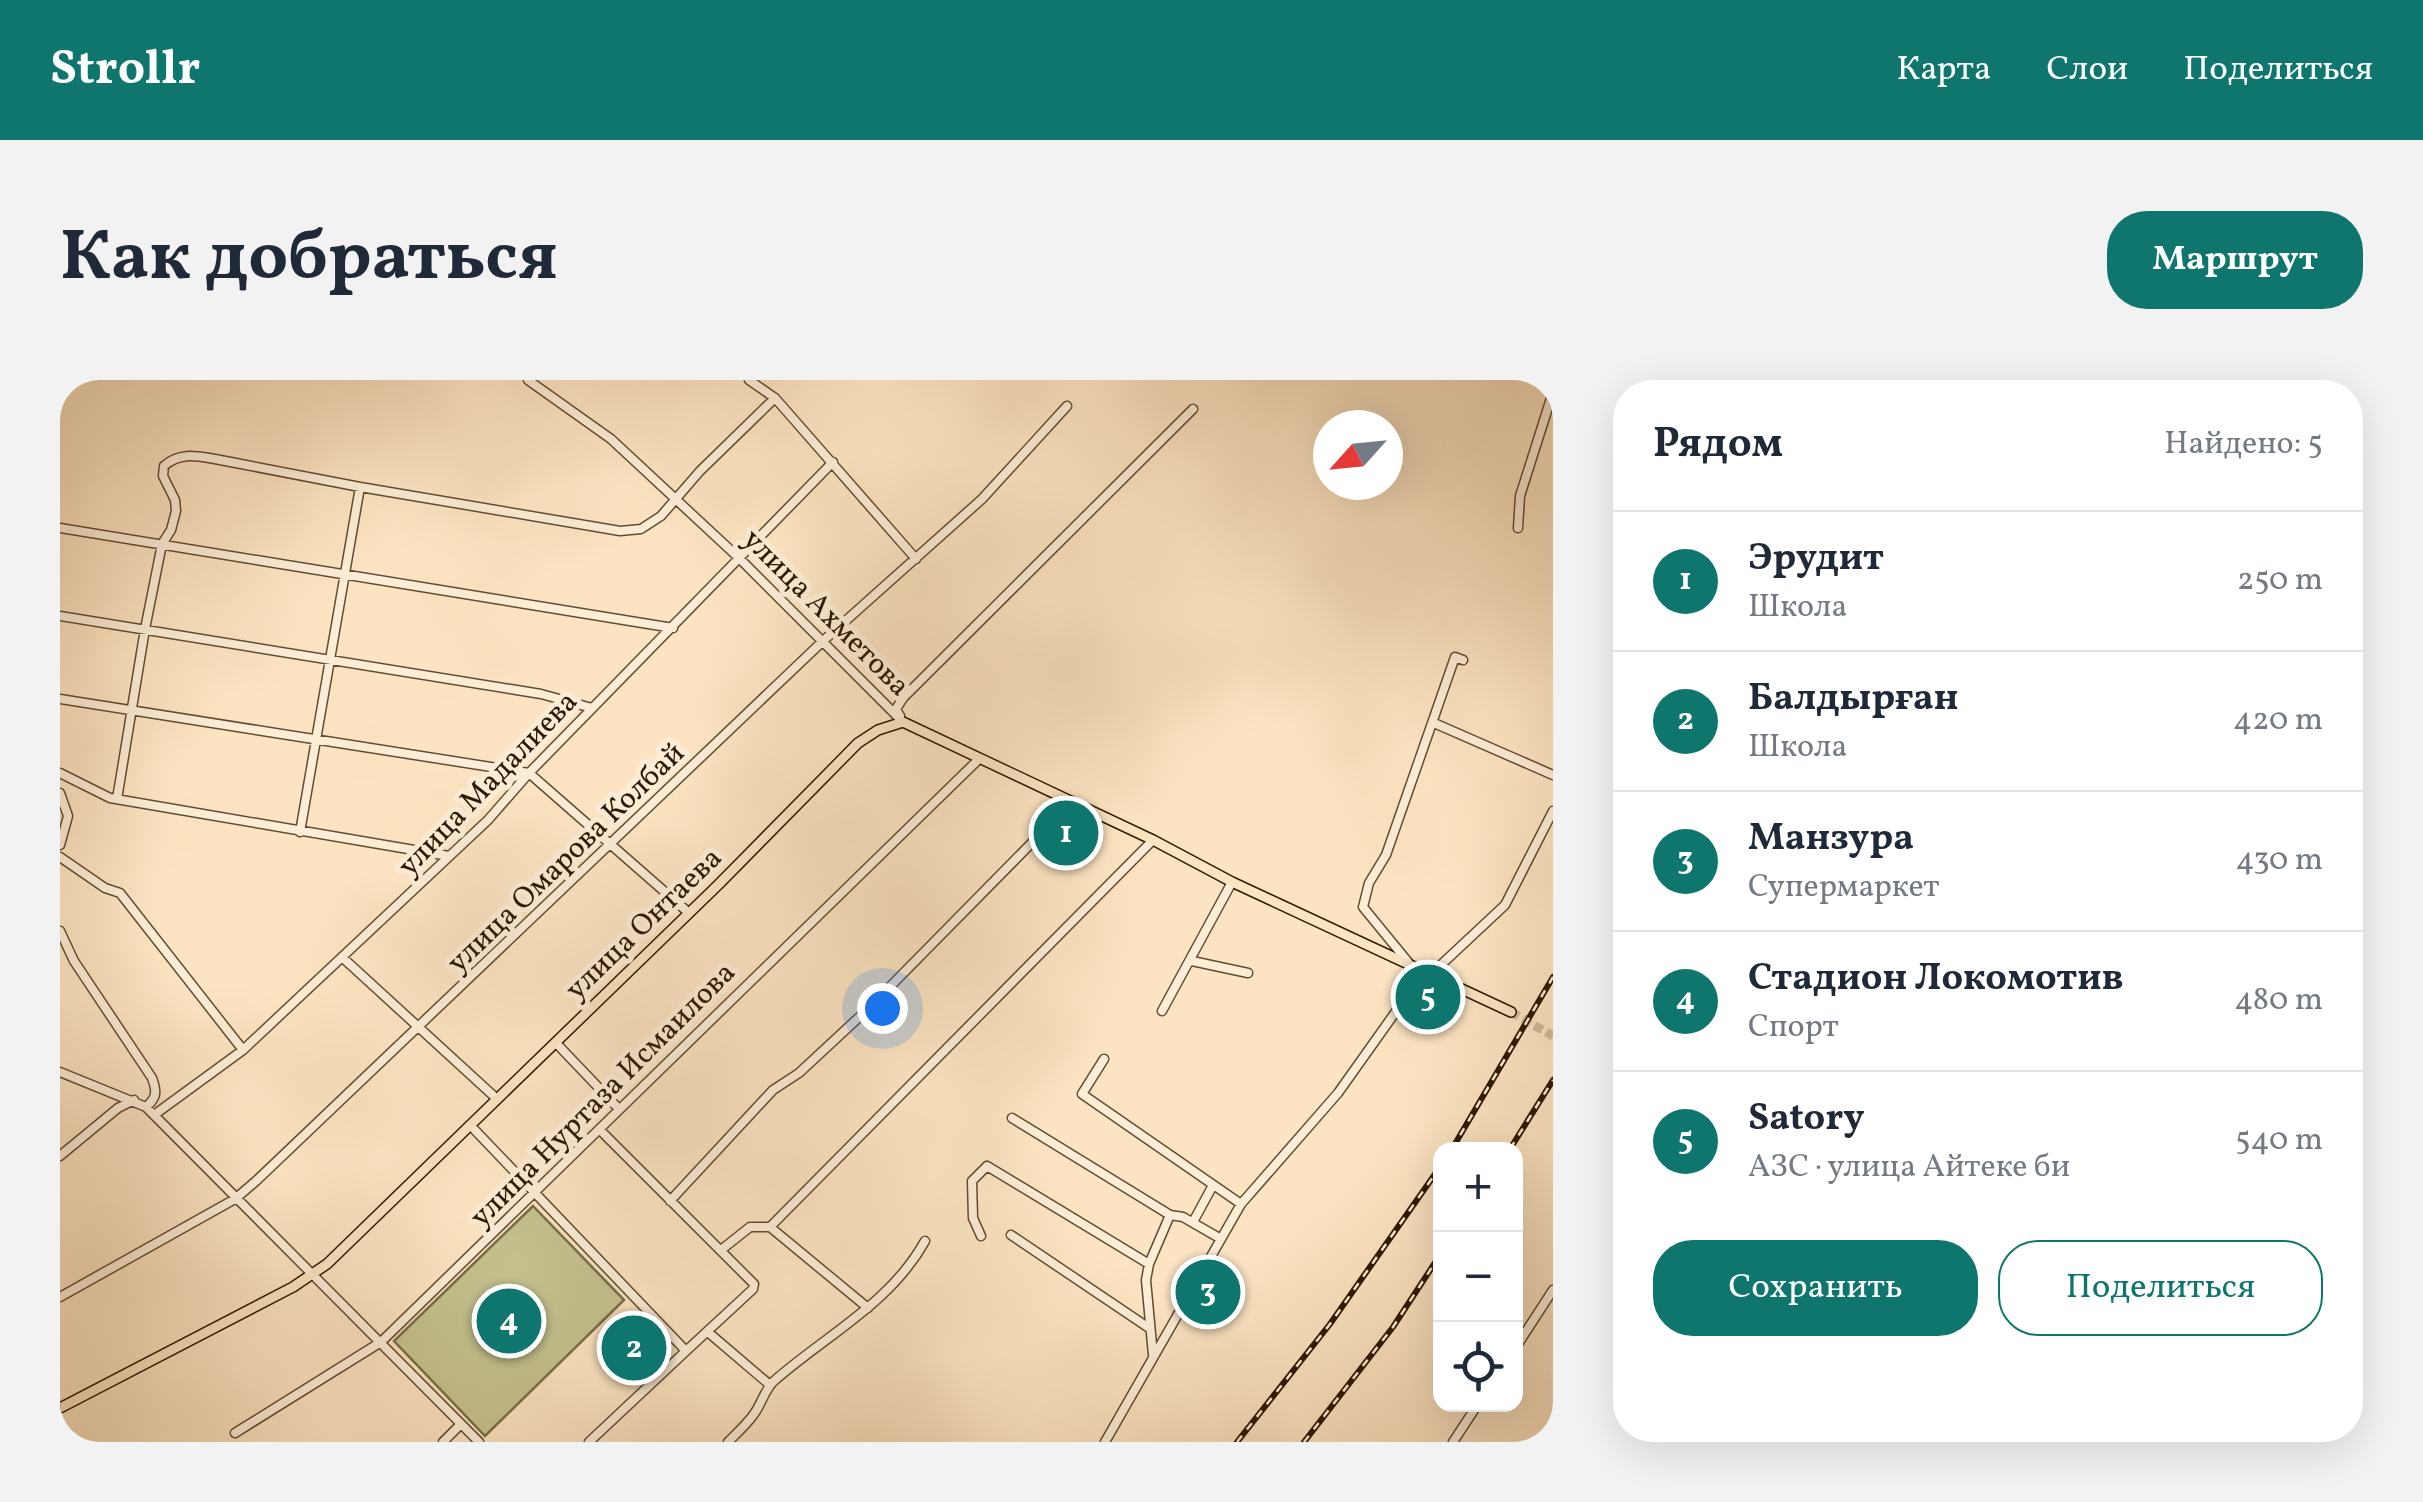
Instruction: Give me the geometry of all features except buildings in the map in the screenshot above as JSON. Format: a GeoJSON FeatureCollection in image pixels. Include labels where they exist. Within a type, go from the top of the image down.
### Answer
{"type":"FeatureCollection","features":[{"type":"Feature","properties":{"kind":"main road","name":"улица Ахметова"},"geometry":{"type":"LineString","coordinates":[[903,722],[1511,1012]]}},
{"type":"Feature","properties":{"kind":"main road","name":"улица Онтаева"},"geometry":{"type":"LineString","coordinates":[[60,1408],[311,1276],[556,1043],[858,743],[878,730],[903,722]]}},
{"type":"Feature","properties":{"kind":"street","name":"улица Ахметова"},"geometry":{"type":"LineString","coordinates":[[528,380],[612,439],[739,558],[903,722]]}},
{"type":"Feature","properties":{"kind":"street"},"geometry":{"type":"LineString","coordinates":[[749,380],[775,398],[916,559]]}},
{"type":"Feature","properties":{"kind":"street"},"geometry":{"type":"LineString","coordinates":[[1518,528],[1520,496],[1553,392]]}},
{"type":"Feature","properties":{"kind":"street"},"geometry":{"type":"LineString","coordinates":[[117,800],[144,629],[162,544],[176,511],[163,476],[164,466],[172,458],[187,455],[216,459],[620,530],[641,529],[661,516],[700,471],[775,398]]}},
{"type":"Feature","properties":{"kind":"street","name":"улица Омарова Колбай"},"geometry":{"type":"LineString","coordinates":[[60,1296],[235,1199],[823,641],[982,499],[1067,406]]}},
{"type":"Feature","properties":{"kind":"street"},"geometry":{"type":"LineString","coordinates":[[903,722],[896,709],[903,698],[1193,409]]}},
{"type":"Feature","properties":{"kind":"street","name":"улица Мадалиева"},"geometry":{"type":"LineString","coordinates":[[154,1115],[243,1050],[488,820],[529,773],[832,462]]}},
{"type":"Feature","properties":{"kind":"street"},"geometry":{"type":"LineString","coordinates":[[300,832],[360,487]]}},
{"type":"Feature","properties":{"kind":"street"},"geometry":{"type":"LineString","coordinates":[[60,528],[673,628]]}},
{"type":"Feature","properties":{"kind":"street"},"geometry":{"type":"LineString","coordinates":[[60,616],[541,694],[592,708]]}},
{"type":"Feature","properties":{"kind":"street"},"geometry":{"type":"LineString","coordinates":[[1411,965],[1363,907],[1369,883],[1386,855],[1455,657],[1463,660]]}},
{"type":"Feature","properties":{"kind":"street"},"geometry":{"type":"LineString","coordinates":[[60,700],[529,773],[688,913]]}},
{"type":"Feature","properties":{"kind":"street"},"geometry":{"type":"LineString","coordinates":[[1434,722],[1553,775]]}},
{"type":"Feature","properties":{"kind":"street","name":"улица Нуртаза Исмаилова"},"geometry":{"type":"LineString","coordinates":[[236,1433],[381,1342],[978,759]]}},
{"type":"Feature","properties":{"kind":"street"},"geometry":{"type":"LineString","coordinates":[[60,773],[117,800],[449,856]]}},
{"type":"Feature","properties":{"kind":"street"},"geometry":{"type":"LineString","coordinates":[[60,793],[68,816],[60,846]]}},
{"type":"Feature","properties":{"kind":"street"},"geometry":{"type":"LineString","coordinates":[[670,1201],[773,1090],[800,1074],[1072,802]]}},
{"type":"Feature","properties":{"kind":"street"},"geometry":{"type":"LineString","coordinates":[[1105,1442],[1241,1204],[1338,1094],[1427,974],[1504,905],[1553,810]]}},
{"type":"Feature","properties":{"kind":"street"},"geometry":{"type":"LineString","coordinates":[[770,1228],[1153,840]]}},
{"type":"Feature","properties":{"kind":"street"},"geometry":{"type":"LineString","coordinates":[[60,857],[105,888],[120,892],[243,1050]]}},
{"type":"Feature","properties":{"kind":"street"},"geometry":{"type":"LineString","coordinates":[[1162,1011],[1232,882]]}},
{"type":"Feature","properties":{"kind":"street"},"geometry":{"type":"LineString","coordinates":[[60,931],[74,961],[152,1078],[155,1100],[146,1107]]}},
{"type":"Feature","properties":{"kind":"street"},"geometry":{"type":"LineString","coordinates":[[343,958],[497,1098]]}},
{"type":"Feature","properties":{"kind":"street"},"geometry":{"type":"LineString","coordinates":[[1192,960],[1248,973]]}},
{"type":"Feature","properties":{"kind":"street"},"geometry":{"type":"LineString","coordinates":[[556,1043],[619,1109]]}},
{"type":"Feature","properties":{"kind":"street"},"geometry":{"type":"LineString","coordinates":[[1104,1060],[1082,1094],[1241,1204]]}},
{"type":"Feature","properties":{"kind":"street"},"geometry":{"type":"LineString","coordinates":[[60,1072],[146,1107],[479,1442]]}},
{"type":"Feature","properties":{"kind":"street"},"geometry":{"type":"LineString","coordinates":[[60,1156],[118,1108],[134,1100]]}},
{"type":"Feature","properties":{"kind":"street"},"geometry":{"type":"LineString","coordinates":[[1012,1118],[1170,1215],[1193,1222],[1220,1238]]}},
{"type":"Feature","properties":{"kind":"street"},"geometry":{"type":"LineString","coordinates":[[470,1125],[686,1351]]}},
{"type":"Feature","properties":{"kind":"street"},"geometry":{"type":"LineString","coordinates":[[589,1442],[709,1332],[754,1284],[600,1130]]}},
{"type":"Feature","properties":{"kind":"street"},"geometry":{"type":"LineString","coordinates":[[981,1236],[973,1218],[972,1181],[987,1166],[1150,1264]]}},
{"type":"Feature","properties":{"kind":"street"},"geometry":{"type":"LineString","coordinates":[[1193,1222],[1212,1187]]}},
{"type":"Feature","properties":{"kind":"street"},"geometry":{"type":"LineString","coordinates":[[1153,1356],[1146,1294],[1150,1264],[1170,1215]]}},
{"type":"Feature","properties":{"kind":"street"},"geometry":{"type":"LineString","coordinates":[[721,1250],[750,1227],[770,1228],[868,1308]]}},
{"type":"Feature","properties":{"kind":"street"},"geometry":{"type":"LineString","coordinates":[[1011,1234],[1148,1328]]}},
{"type":"Feature","properties":{"kind":"street"},"geometry":{"type":"LineString","coordinates":[[728,1442],[751,1418],[770,1385],[851,1325],[900,1278],[925,1240]]}},
{"type":"Feature","properties":{"kind":"street"},"geometry":{"type":"LineString","coordinates":[[1523,1336],[1553,1290]]}},
{"type":"Feature","properties":{"kind":"street"},"geometry":{"type":"LineString","coordinates":[[709,1332],[770,1385]]}},
{"type":"Feature","properties":{"kind":"street"},"geometry":{"type":"LineString","coordinates":[[1453,1442],[1473,1412]]}},
{"type":"Feature","properties":{"kind":"street"},"geometry":{"type":"LineString","coordinates":[[443,1442],[461,1424]]}},
{"type":"Feature","properties":{"kind":"shaded area"},"geometry":{"type":"Polygon","coordinates":[[[533,1206],[624,1300],[485,1436],[394,1341],[533,1206]]]}},
{"type":"Feature","properties":{"kind":"tunnel"},"geometry":{"type":"LineString","coordinates":[[1511,1012],[1553,1036]]}},
{"type":"Feature","properties":{"kind":"railway"},"geometry":{"type":"LineString","coordinates":[[1456,1142],[1553,977]]}},
{"type":"Feature","properties":{"kind":"railway"},"geometry":{"type":"LineString","coordinates":[[1514,1142],[1553,1080]]}},
{"type":"Feature","properties":{"kind":"railway"},"geometry":{"type":"LineString","coordinates":[[1237,1442],[1330,1324],[1433,1177]]}},
{"type":"Feature","properties":{"kind":"railway"},"geometry":{"type":"LineString","coordinates":[[1304,1442],[1393,1327],[1433,1266]]}},
{"type":"Feature","properties":{"kind":"place","name":"Эрудит"},"geometry":{"type":"Point","coordinates":[1066,833]}},
{"type":"Feature","properties":{"kind":"place","name":"Satory"},"geometry":{"type":"Point","coordinates":[1428,997]}},
{"type":"Feature","properties":{"kind":"place","name":"Манзура"},"geometry":{"type":"Point","coordinates":[1208,1292]}},
{"type":"Feature","properties":{"kind":"place","name":"Стадион Локомотив"},"geometry":{"type":"Point","coordinates":[509,1321]}},
{"type":"Feature","properties":{"kind":"place","name":"Балдырған"},"geometry":{"type":"Point","coordinates":[634,1348]}}]}
